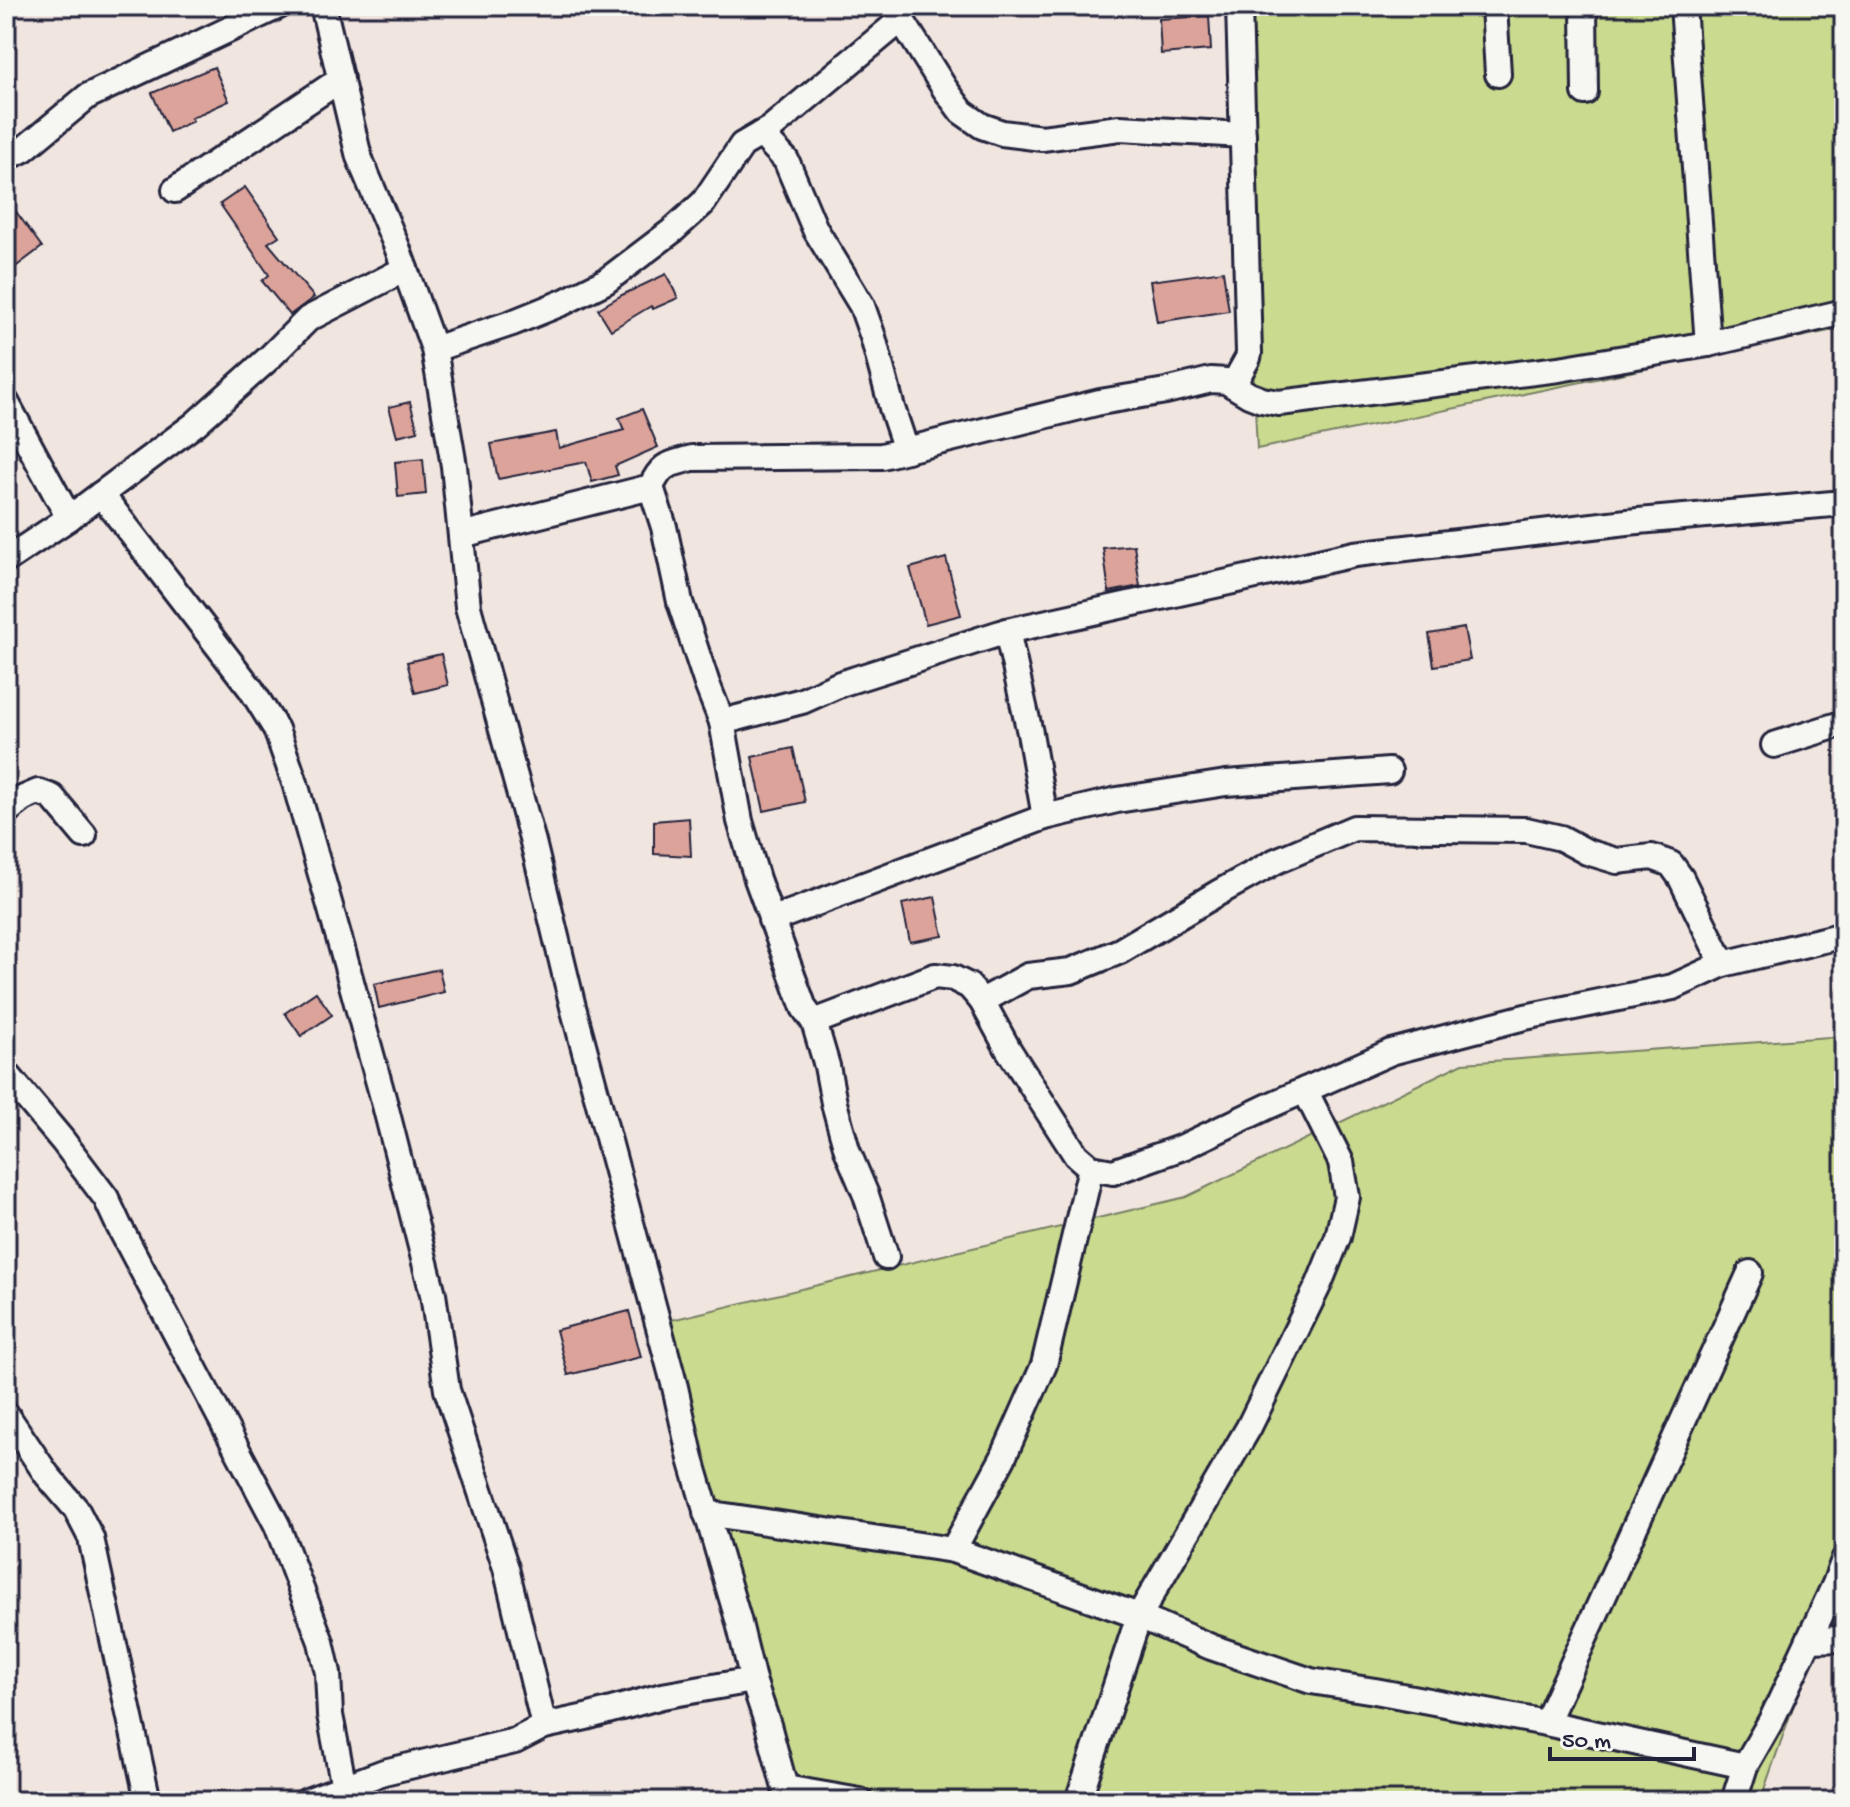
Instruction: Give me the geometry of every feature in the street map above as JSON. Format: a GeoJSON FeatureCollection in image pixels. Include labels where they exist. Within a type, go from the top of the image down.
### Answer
{"type":"FeatureCollection","features":[{"type":"Feature","properties":{"kind":"street"},"geometry":{"type":"LineString","coordinates":[[6,158],[24,149],[88,96],[279,6]]}},
{"type":"Feature","properties":{"kind":"street"},"geometry":{"type":"LineString","coordinates":[[323,6],[359,157],[434,349],[454,466],[468,607],[533,842],[573,1007],[706,1513],[786,1794],[860,1801]]}},
{"type":"Feature","properties":{"kind":"street"},"geometry":{"type":"LineString","coordinates":[[1233,385],[1249,353],[1239,6]]}},
{"type":"Feature","properties":{"kind":"street"},"geometry":{"type":"LineString","coordinates":[[1494,6],[1498,74]]}},
{"type":"Feature","properties":{"kind":"street"},"geometry":{"type":"LineString","coordinates":[[1584,6],[1585,92]]}},
{"type":"Feature","properties":{"kind":"street"},"geometry":{"type":"LineString","coordinates":[[1683,6],[1708,344]]}},
{"type":"Feature","properties":{"kind":"street"},"geometry":{"type":"LineString","coordinates":[[434,349],[512,323],[606,281],[703,203],[742,145],[771,128],[800,105],[897,13],[962,112],[982,126],[1002,133],[1042,138],[1120,128],[1243,135]]}},
{"type":"Feature","properties":{"kind":"street"},"geometry":{"type":"LineString","coordinates":[[175,190],[341,79]]}},
{"type":"Feature","properties":{"kind":"street"},"geometry":{"type":"LineString","coordinates":[[761,134],[786,160],[815,229],[862,306],[906,450]]}},
{"type":"Feature","properties":{"kind":"street"},"geometry":{"type":"LineString","coordinates":[[6,560],[69,518],[195,424],[308,319],[405,269]]}},
{"type":"Feature","properties":{"kind":"street"},"geometry":{"type":"LineString","coordinates":[[886,1257],[866,1195],[847,1150],[814,1022],[804,1008],[771,920],[740,821],[722,722],[680,602],[664,527],[651,487],[666,465],[692,458],[882,456],[1100,402],[1211,380],[1226,381],[1249,395],[1279,403],[1559,369],[1708,344],[1844,312]]}},
{"type":"Feature","properties":{"kind":"street"},"geometry":{"type":"LineString","coordinates":[[6,402],[69,518]]}},
{"type":"Feature","properties":{"kind":"street"},"geometry":{"type":"LineString","coordinates":[[461,535],[651,487]]}},
{"type":"Feature","properties":{"kind":"street"},"geometry":{"type":"LineString","coordinates":[[101,494],[251,689],[276,729],[286,756],[385,1105],[433,1294],[447,1390],[506,1568],[544,1726]]}},
{"type":"Feature","properties":{"kind":"street"},"geometry":{"type":"LineString","coordinates":[[722,722],[802,701],[840,684],[1007,631],[1355,554],[1627,522],[1844,503]]}},
{"type":"Feature","properties":{"kind":"street"},"geometry":{"type":"LineString","coordinates":[[1007,631],[1045,817]]}},
{"type":"Feature","properties":{"kind":"street"},"geometry":{"type":"LineString","coordinates":[[1774,745],[1844,723]]}},
{"type":"Feature","properties":{"kind":"street"},"geometry":{"type":"LineString","coordinates":[[771,920],[1045,817],[1117,800],[1226,783],[1389,771]]}},
{"type":"Feature","properties":{"kind":"street"},"geometry":{"type":"LineString","coordinates":[[6,812],[38,792],[52,797],[84,835]]}},
{"type":"Feature","properties":{"kind":"street"},"geometry":{"type":"LineString","coordinates":[[982,1001],[1028,976],[1071,971],[1120,951],[1276,861],[1354,828],[1526,830],[1561,838],[1587,852],[1617,861],[1652,857],[1671,864],[1681,878],[1723,964]]}},
{"type":"Feature","properties":{"kind":"street"},"geometry":{"type":"LineString","coordinates":[[814,1022],[935,976],[953,978],[969,986],[982,1001],[1008,1049],[1076,1155],[1091,1168],[1113,1172],[1169,1152],[1391,1052],[1525,1017],[1673,987],[1723,964],[1844,935]]}},
{"type":"Feature","properties":{"kind":"street"},"geometry":{"type":"LineString","coordinates":[[6,1073],[106,1198],[277,1525],[321,1642],[328,1673],[330,1715],[344,1787]]}},
{"type":"Feature","properties":{"kind":"street"},"geometry":{"type":"LineString","coordinates":[[1078,1801],[1139,1616],[1249,1427],[1319,1284],[1338,1237],[1347,1197],[1341,1162],[1305,1090]]}},
{"type":"Feature","properties":{"kind":"street"},"geometry":{"type":"LineString","coordinates":[[953,1550],[1003,1458],[1044,1365],[1091,1168]]}},
{"type":"Feature","properties":{"kind":"street"},"geometry":{"type":"LineString","coordinates":[[1546,1723],[1750,1273]]}},
{"type":"Feature","properties":{"kind":"street"},"geometry":{"type":"LineString","coordinates":[[6,1414],[47,1475],[76,1509],[91,1538],[148,1801]]}},
{"type":"Feature","properties":{"kind":"street"},"geometry":{"type":"LineString","coordinates":[[706,1513],[953,1550],[1139,1616],[1211,1647],[1311,1681],[1546,1723],[1745,1766]]}},
{"type":"Feature","properties":{"kind":"street"},"geometry":{"type":"LineString","coordinates":[[1734,1801],[1745,1766],[1772,1719],[1844,1560]]}},
{"type":"Feature","properties":{"kind":"street"},"geometry":{"type":"LineString","coordinates":[[1809,1640],[1844,1639]]}},
{"type":"Feature","properties":{"kind":"street"},"geometry":{"type":"LineString","coordinates":[[307,1801],[384,1772],[515,1741],[544,1726],[662,1696],[753,1680]]}},
{"type":"Feature","properties":{"kind":"green space"},"geometry":{"type":"Polygon","coordinates":[[[1236,6],[1844,6],[1844,328],[1257,449],[1236,6]]]}},
{"type":"Feature","properties":{"kind":"green space"},"geometry":{"type":"Polygon","coordinates":[[[1844,1036],[1844,1627],[1820,1630],[1760,1801],[790,1801],[793,1766],[663,1322],[1186,1197],[1463,1063],[1844,1036]]]}},
{"type":"Feature","properties":{"kind":"building"},"geometry":{"type":"Polygon","coordinates":[[[1209,16],[1211,50],[1161,54],[1159,19],[1209,16]]]}},
{"type":"Feature","properties":{"kind":"building"},"geometry":{"type":"Polygon","coordinates":[[[214,67],[229,101],[169,132],[152,93],[214,67]]]}},
{"type":"Feature","properties":{"kind":"building"},"geometry":{"type":"Polygon","coordinates":[[[245,187],[279,236],[268,243],[314,297],[290,315],[262,281],[269,275],[220,204],[245,187]]]}},
{"type":"Feature","properties":{"kind":"building"},"geometry":{"type":"Polygon","coordinates":[[[6,198],[42,247],[6,274],[6,198]]]}},
{"type":"Feature","properties":{"kind":"building"},"geometry":{"type":"Polygon","coordinates":[[[1223,271],[1229,311],[1157,322],[1150,281],[1223,271]]]}},
{"type":"Feature","properties":{"kind":"building"},"geometry":{"type":"Polygon","coordinates":[[[666,274],[678,298],[653,309],[651,306],[611,330],[598,309],[666,274]]]}},
{"type":"Feature","properties":{"kind":"building"},"geometry":{"type":"Polygon","coordinates":[[[410,402],[418,431],[397,436],[389,407],[410,402]]]}},
{"type":"Feature","properties":{"kind":"building"},"geometry":{"type":"Polygon","coordinates":[[[642,409],[658,447],[615,466],[618,475],[592,482],[586,462],[498,479],[491,444],[556,432],[559,448],[624,430],[619,418],[642,409]]]}},
{"type":"Feature","properties":{"kind":"building"},"geometry":{"type":"Polygon","coordinates":[[[423,459],[426,494],[398,497],[395,462],[423,459]]]}},
{"type":"Feature","properties":{"kind":"building"},"geometry":{"type":"Polygon","coordinates":[[[1134,545],[1140,586],[1109,592],[1103,548],[1134,545]]]}},
{"type":"Feature","properties":{"kind":"building"},"geometry":{"type":"Polygon","coordinates":[[[946,558],[961,615],[926,624],[910,568],[946,558]]]}},
{"type":"Feature","properties":{"kind":"building"},"geometry":{"type":"Polygon","coordinates":[[[1464,628],[1470,660],[1434,666],[1429,634],[1464,628]]]}},
{"type":"Feature","properties":{"kind":"building"},"geometry":{"type":"Polygon","coordinates":[[[441,654],[448,685],[415,693],[407,662],[441,654]]]}},
{"type":"Feature","properties":{"kind":"building"},"geometry":{"type":"Polygon","coordinates":[[[793,748],[805,802],[764,811],[752,757],[793,748]]]}},
{"type":"Feature","properties":{"kind":"building"},"geometry":{"type":"Polygon","coordinates":[[[689,818],[691,856],[654,854],[654,821],[689,818]]]}},
{"type":"Feature","properties":{"kind":"building"},"geometry":{"type":"Polygon","coordinates":[[[935,897],[943,936],[910,942],[902,904],[935,897]]]}},
{"type":"Feature","properties":{"kind":"building"},"geometry":{"type":"Polygon","coordinates":[[[439,969],[444,992],[379,1008],[374,984],[439,969]]]}},
{"type":"Feature","properties":{"kind":"building"},"geometry":{"type":"Polygon","coordinates":[[[316,992],[332,1015],[301,1036],[285,1013],[316,992]]]}},
{"type":"Feature","properties":{"kind":"building"},"geometry":{"type":"Polygon","coordinates":[[[629,1311],[641,1357],[568,1375],[556,1330],[629,1311]]]}}]}
